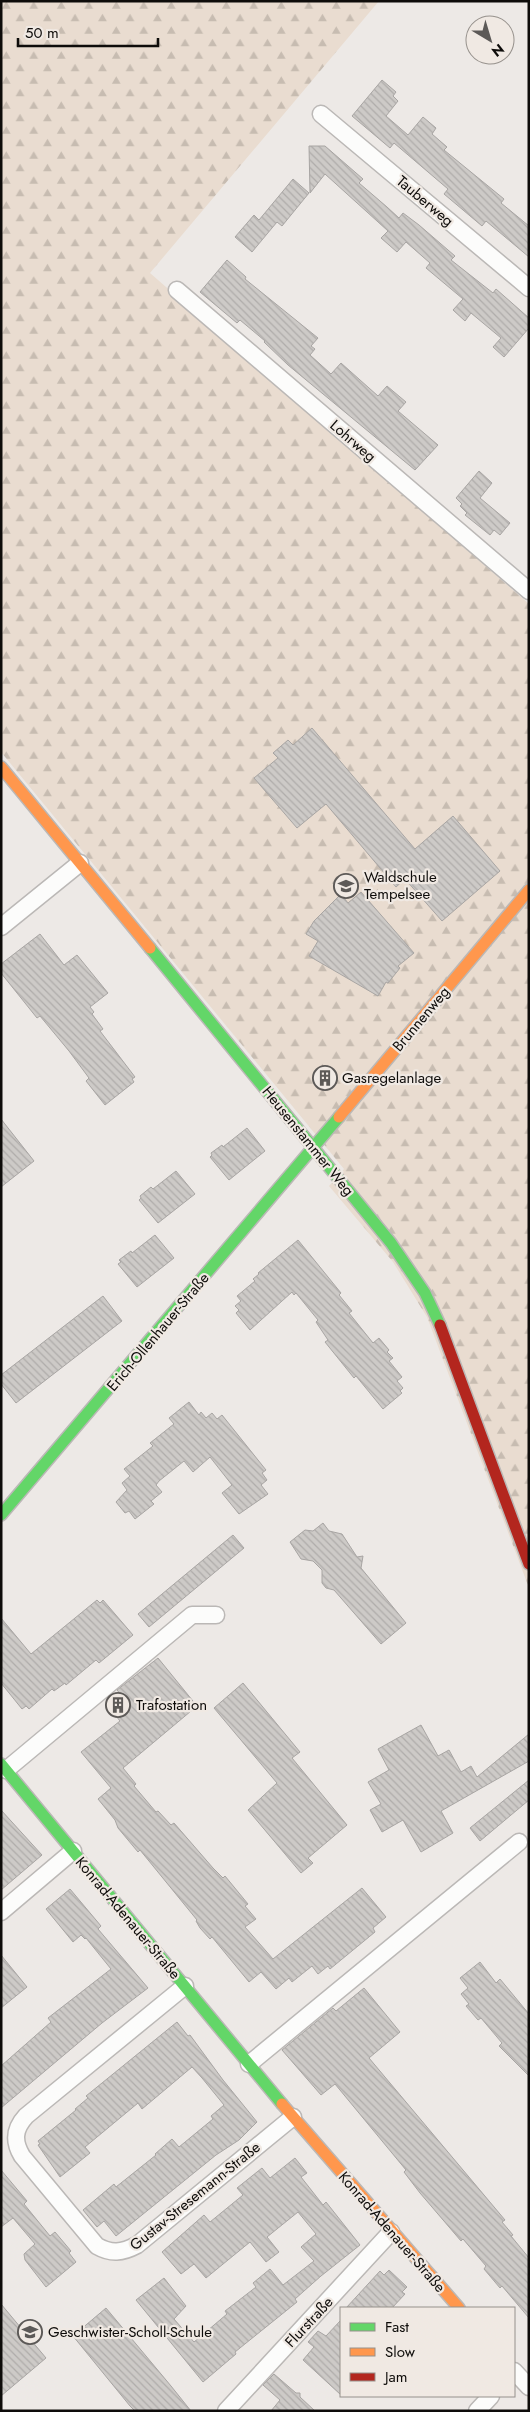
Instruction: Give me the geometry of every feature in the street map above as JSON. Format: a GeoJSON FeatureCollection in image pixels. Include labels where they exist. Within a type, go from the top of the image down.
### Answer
{"type":"FeatureCollection","features":[{"type":"Feature","properties":{"kind":"street","name":"Tauberweg"},"geometry":{"type":"LineString","coordinates":[[321,114],[529,288]]}},
{"type":"Feature","properties":{"kind":"street","name":"Lohrweg"},"geometry":{"type":"LineString","coordinates":[[177,290],[529,592]]}},
{"type":"Feature","properties":{"kind":"street","name":"Heusenstammer Weg"},"geometry":{"type":"LineString","coordinates":[[1,767],[391,1243],[426,1293],[442,1330],[529,1564]]}},
{"type":"Feature","properties":{"kind":"street"},"geometry":{"type":"LineString","coordinates":[[1,927],[80,863]]}},
{"type":"Feature","properties":{"kind":"street","name":"Brunnenweg"},"geometry":{"type":"LineString","coordinates":[[314,1148],[529,890]]}},
{"type":"Feature","properties":{"kind":"street","name":"Erich-Ollenhauer-Straße"},"geometry":{"type":"LineString","coordinates":[[1,1515],[314,1148]]}},
{"type":"Feature","properties":{"kind":"street","name":"Konrad-Adenauer-Straße"},"geometry":{"type":"LineString","coordinates":[[216,1615],[192,1615],[4,1767],[293,2117],[457,2307]]}},
{"type":"Feature","properties":{"kind":"street"},"geometry":{"type":"LineString","coordinates":[[249,2064],[519,1842]]}},
{"type":"Feature","properties":{"kind":"street"},"geometry":{"type":"LineString","coordinates":[[1,1912],[73,1852]]}},
{"type":"Feature","properties":{"kind":"street","name":"Gustav-Stresemann-Straße"},"geometry":{"type":"LineString","coordinates":[[184,1986],[19,2123],[15,2135],[16,2143],[22,2156],[97,2246],[104,2250],[118,2252],[137,2245],[293,2117]]}},
{"type":"Feature","properties":{"kind":"street","name":"Flurstraße"},"geometry":{"type":"LineString","coordinates":[[226,2411],[392,2232]]}},
{"type":"Feature","properties":{"kind":"street"},"geometry":{"type":"LineString","coordinates":[[477,2411],[490,2397]]}},
{"type":"Feature","properties":{"kind":"green space"},"geometry":{"type":"Polygon","coordinates":[[[1,1],[379,1],[150,273],[529,604],[529,1588],[427,1317],[393,1262],[329,1186],[344,1169],[1,752],[1,1]]]}},
{"type":"Feature","properties":{"kind":"building"},"geometry":{"type":"Polygon","coordinates":[[[382,80],[396,92],[393,96],[398,101],[386,116],[408,135],[423,117],[436,128],[432,134],[447,147],[444,150],[504,199],[501,203],[529,226],[529,257],[486,221],[482,226],[444,194],[448,189],[394,143],[390,148],[352,116],[382,80]]]}},
{"type":"Feature","properties":{"kind":"building"},"geometry":{"type":"Polygon","coordinates":[[[309,146],[325,146],[363,179],[359,183],[399,218],[403,213],[419,225],[455,256],[451,260],[493,293],[496,289],[529,318],[529,328],[504,357],[493,347],[501,338],[471,313],[465,321],[453,310],[463,299],[426,268],[430,263],[406,242],[397,252],[381,238],[388,231],[325,174],[310,193],[309,146]]]}},
{"type":"Feature","properties":{"kind":"building"},"geometry":{"type":"Polygon","coordinates":[[[293,179],[309,193],[282,226],[277,222],[252,252],[235,237],[254,215],[259,220],[293,179]]]}},
{"type":"Feature","properties":{"kind":"building"},"geometry":{"type":"Polygon","coordinates":[[[227,260],[246,277],[245,279],[318,338],[311,346],[315,349],[310,355],[331,374],[341,363],[378,396],[387,386],[406,402],[398,411],[438,445],[415,470],[288,365],[265,341],[240,320],[237,323],[200,292],[227,260]]]}},
{"type":"Feature","properties":{"kind":"building"},"geometry":{"type":"Polygon","coordinates":[[[479,471],[492,483],[480,498],[510,523],[500,535],[494,530],[490,535],[465,515],[467,513],[460,506],[462,504],[456,498],[479,471]]]}},
{"type":"Feature","properties":{"kind":"building"},"geometry":{"type":"Polygon","coordinates":[[[312,728],[415,849],[453,816],[500,871],[442,921],[405,879],[396,887],[326,804],[297,828],[254,778],[278,758],[273,753],[288,740],[293,745],[312,728]]]}},
{"type":"Feature","properties":{"kind":"building"},"geometry":{"type":"Polygon","coordinates":[[[361,892],[414,953],[398,966],[400,968],[388,983],[386,982],[378,996],[309,956],[318,941],[306,934],[314,921],[341,894],[348,903],[361,892]]]}},
{"type":"Feature","properties":{"kind":"building"},"geometry":{"type":"Polygon","coordinates":[[[40,934],[64,965],[77,955],[108,993],[90,1007],[94,1012],[92,1014],[103,1029],[100,1031],[135,1077],[132,1079],[134,1082],[105,1105],[86,1081],[89,1078],[69,1051],[40,1016],[37,1018],[1,973],[1,964],[40,934]]]}},
{"type":"Feature","properties":{"kind":"building"},"geometry":{"type":"Polygon","coordinates":[[[1,1119],[34,1161],[1,1187],[1,1119]]]}},
{"type":"Feature","properties":{"kind":"building"},"geometry":{"type":"Polygon","coordinates":[[[247,1128],[265,1151],[229,1180],[210,1157],[211,1153],[222,1145],[223,1147],[247,1128]]]}},
{"type":"Feature","properties":{"kind":"building"},"geometry":{"type":"Polygon","coordinates":[[[176,1171],[195,1194],[158,1223],[139,1200],[140,1196],[151,1187],[153,1189],[176,1171]]]}},
{"type":"Feature","properties":{"kind":"building"},"geometry":{"type":"Polygon","coordinates":[[[155,1235],[174,1258],[137,1287],[118,1264],[121,1262],[119,1260],[131,1251],[132,1253],[155,1235]]]}},
{"type":"Feature","properties":{"kind":"building"},"geometry":{"type":"Polygon","coordinates":[[[298,1240],[341,1293],[339,1295],[352,1311],[349,1313],[373,1343],[379,1338],[389,1350],[387,1352],[393,1358],[389,1361],[402,1377],[397,1381],[403,1388],[400,1391],[402,1393],[383,1409],[356,1376],[354,1378],[325,1342],[328,1340],[316,1322],[318,1320],[296,1293],[294,1295],[292,1292],[250,1330],[236,1313],[239,1310],[235,1306],[241,1301],[237,1296],[255,1281],[253,1279],[258,1273],[298,1240]]]}},
{"type":"Feature","properties":{"kind":"building"},"geometry":{"type":"Polygon","coordinates":[[[103,1296],[122,1321],[16,1403],[1,1384],[1,1375],[103,1296]]]}},
{"type":"Feature","properties":{"kind":"building"},"geometry":{"type":"Polygon","coordinates":[[[189,1402],[199,1415],[201,1412],[206,1418],[212,1413],[217,1419],[222,1415],[266,1470],[262,1473],[267,1480],[261,1485],[268,1494],[239,1514],[222,1493],[232,1485],[210,1457],[193,1472],[184,1461],[159,1481],[156,1485],[162,1492],[151,1501],[154,1504],[135,1519],[129,1511],[125,1513],[116,1502],[127,1490],[122,1483],[130,1476],[124,1469],[153,1446],[150,1443],[174,1424],[169,1418],[189,1402]]]}},
{"type":"Feature","properties":{"kind":"building"},"geometry":{"type":"Polygon","coordinates":[[[323,1523],[329,1531],[342,1534],[357,1557],[363,1556],[361,1568],[406,1623],[381,1644],[334,1590],[326,1588],[322,1583],[322,1570],[313,1561],[301,1559],[290,1542],[305,1530],[313,1531],[323,1523]]]}},
{"type":"Feature","properties":{"kind":"building"},"geometry":{"type":"Polygon","coordinates":[[[233,1535],[244,1548],[149,1627],[138,1614],[233,1535]]]}},
{"type":"Feature","properties":{"kind":"building"},"geometry":{"type":"Polygon","coordinates":[[[97,1600],[100,1603],[103,1600],[133,1635],[99,1663],[96,1660],[66,1685],[65,1683],[54,1691],[52,1689],[29,1709],[26,1706],[22,1709],[1,1683],[1,1618],[31,1654],[97,1600]]]}},
{"type":"Feature","properties":{"kind":"building"},"geometry":{"type":"Polygon","coordinates":[[[158,1658],[197,1706],[123,1768],[136,1784],[134,1786],[156,1812],[158,1811],[171,1825],[174,1823],[213,1868],[223,1878],[225,1876],[248,1904],[245,1906],[256,1919],[245,1927],[273,1959],[362,1888],[386,1917],[373,1928],[375,1932],[330,1969],[328,1966],[318,1974],[312,1966],[292,1982],[289,1978],[276,1989],[261,1972],[249,1982],[212,1937],[210,1939],[200,1928],[197,1920],[140,1850],[138,1852],[118,1828],[115,1820],[98,1799],[111,1788],[81,1752],[120,1721],[109,1707],[122,1696],[117,1690],[158,1658]]]}},
{"type":"Feature","properties":{"kind":"building"},"geometry":{"type":"Polygon","coordinates":[[[243,1683],[300,1752],[292,1758],[347,1825],[308,1858],[313,1863],[301,1873],[248,1810],[277,1783],[214,1708],[243,1683]]]}},
{"type":"Feature","properties":{"kind":"building"},"geometry":{"type":"Polygon","coordinates":[[[421,1725],[438,1756],[449,1750],[461,1772],[471,1766],[477,1777],[529,1734],[529,1761],[441,1811],[453,1833],[421,1852],[403,1820],[382,1832],[370,1810],[381,1804],[368,1782],[389,1770],[378,1749],[421,1725]]]}},
{"type":"Feature","properties":{"kind":"building"},"geometry":{"type":"Polygon","coordinates":[[[529,1780],[529,1800],[480,1841],[470,1828],[529,1780]]]}},
{"type":"Feature","properties":{"kind":"building"},"geometry":{"type":"Polygon","coordinates":[[[1,1810],[42,1855],[1,1890],[1,1810]]]}},
{"type":"Feature","properties":{"kind":"building"},"geometry":{"type":"Polygon","coordinates":[[[70,1889],[101,1926],[98,1929],[148,1988],[102,2023],[1,2108],[1,2066],[51,2022],[48,2018],[111,1969],[86,1938],[81,1935],[73,1942],[46,1909],[70,1889]]]}},
{"type":"Feature","properties":{"kind":"building"},"geometry":{"type":"Polygon","coordinates":[[[1,1955],[27,1987],[1,2008],[1,1955]]]}},
{"type":"Feature","properties":{"kind":"building"},"geometry":{"type":"Polygon","coordinates":[[[480,1962],[496,1983],[500,1979],[529,2014],[529,2076],[499,2046],[502,2043],[481,2018],[478,2020],[466,2006],[469,2004],[461,1994],[468,1988],[460,1978],[480,1962]]]}},
{"type":"Feature","properties":{"kind":"building"},"geometry":{"type":"Polygon","coordinates":[[[364,1988],[400,2032],[369,2058],[505,2220],[502,2222],[529,2258],[529,2318],[502,2286],[500,2288],[484,2269],[486,2266],[463,2239],[461,2241],[420,2193],[404,2172],[406,2170],[335,2084],[321,2095],[282,2050],[333,2008],[336,2011],[364,1988]]]}},
{"type":"Feature","properties":{"kind":"building"},"geometry":{"type":"Polygon","coordinates":[[[177,2022],[188,2036],[190,2035],[257,2122],[239,2140],[216,2155],[116,2236],[104,2221],[97,2227],[83,2210],[114,2184],[116,2187],[156,2155],[172,2139],[179,2147],[213,2119],[211,2116],[224,2105],[202,2078],[192,2067],[142,2109],[138,2103],[85,2147],[90,2153],[60,2177],[38,2145],[40,2144],[38,2141],[76,2110],[88,2098],[86,2096],[177,2022]]]}},
{"type":"Feature","properties":{"kind":"building"},"geometry":{"type":"Polygon","coordinates":[[[295,2158],[307,2173],[301,2177],[323,2205],[326,2202],[360,2245],[321,2276],[295,2299],[297,2302],[235,2352],[236,2354],[203,2382],[136,2300],[164,2278],[186,2306],[174,2319],[194,2342],[227,2314],[225,2311],[256,2287],[253,2283],[270,2269],[283,2285],[314,2261],[301,2247],[316,2234],[298,2212],[267,2237],[279,2252],[266,2262],[250,2242],[206,2278],[194,2264],[181,2274],[162,2252],[204,2215],[210,2222],[243,2195],[237,2188],[262,2168],[270,2178],[295,2158]]]}},
{"type":"Feature","properties":{"kind":"building"},"geometry":{"type":"Polygon","coordinates":[[[1,2170],[27,2201],[24,2204],[50,2236],[55,2232],[71,2251],[69,2253],[76,2262],[46,2287],[25,2260],[24,2254],[35,2244],[13,2218],[1,2227],[1,2170]]]}},
{"type":"Feature","properties":{"kind":"building"},"geometry":{"type":"Polygon","coordinates":[[[389,2270],[407,2287],[402,2292],[405,2294],[393,2307],[347,2307],[380,2271],[384,2275],[389,2270]]]}},
{"type":"Feature","properties":{"kind":"building"},"geometry":{"type":"Polygon","coordinates":[[[1,2304],[46,2358],[1,2396],[1,2304]]]}},
{"type":"Feature","properties":{"kind":"building"},"geometry":{"type":"Polygon","coordinates":[[[106,2308],[191,2411],[135,2411],[130,2406],[73,2336],[106,2308]]]}},
{"type":"Feature","properties":{"kind":"building"},"geometry":{"type":"Polygon","coordinates":[[[340,2321],[340,2394],[303,2360],[314,2347],[308,2342],[318,2331],[326,2336],[340,2321]]]}},
{"type":"Feature","properties":{"kind":"building"},"geometry":{"type":"Polygon","coordinates":[[[274,2374],[296,2393],[300,2393],[300,2397],[315,2411],[271,2411],[280,2400],[263,2385],[274,2374]]]}},
{"type":"Feature","properties":{"kind":"traffic: fast"},"geometry":{"type":"LineString","coordinates":[[150,948],[391,1243],[425,1293],[440,1325]]}},
{"type":"Feature","properties":{"kind":"traffic: fast"},"geometry":{"type":"LineString","coordinates":[[1,1515],[339,1117]]}},
{"type":"Feature","properties":{"kind":"traffic: fast"},"geometry":{"type":"LineString","coordinates":[[1,1764],[282,2104]]}},
{"type":"Feature","properties":{"kind":"traffic: slow"},"geometry":{"type":"LineString","coordinates":[[1,767],[150,948]]}},
{"type":"Feature","properties":{"kind":"traffic: slow"},"geometry":{"type":"LineString","coordinates":[[339,1117],[529,890]]}},
{"type":"Feature","properties":{"kind":"traffic: slow"},"geometry":{"type":"LineString","coordinates":[[282,2104],[458,2307]]}},
{"type":"Feature","properties":{"kind":"traffic: jam"},"geometry":{"type":"LineString","coordinates":[[440,1325],[529,1564]]}},
{"type":"Feature","properties":{"kind":"place","name":"Waldschule Tempelsee"},"geometry":{"type":"Point","coordinates":[346,886]}},
{"type":"Feature","properties":{"kind":"place","name":"Gasregelanlage"},"geometry":{"type":"Point","coordinates":[325,1078]}},
{"type":"Feature","properties":{"kind":"place","name":"Trafostation"},"geometry":{"type":"Point","coordinates":[118,1705]}},
{"type":"Feature","properties":{"kind":"place","name":"Geschwister-Scholl-Schule"},"geometry":{"type":"Point","coordinates":[30,2332]}}]}
